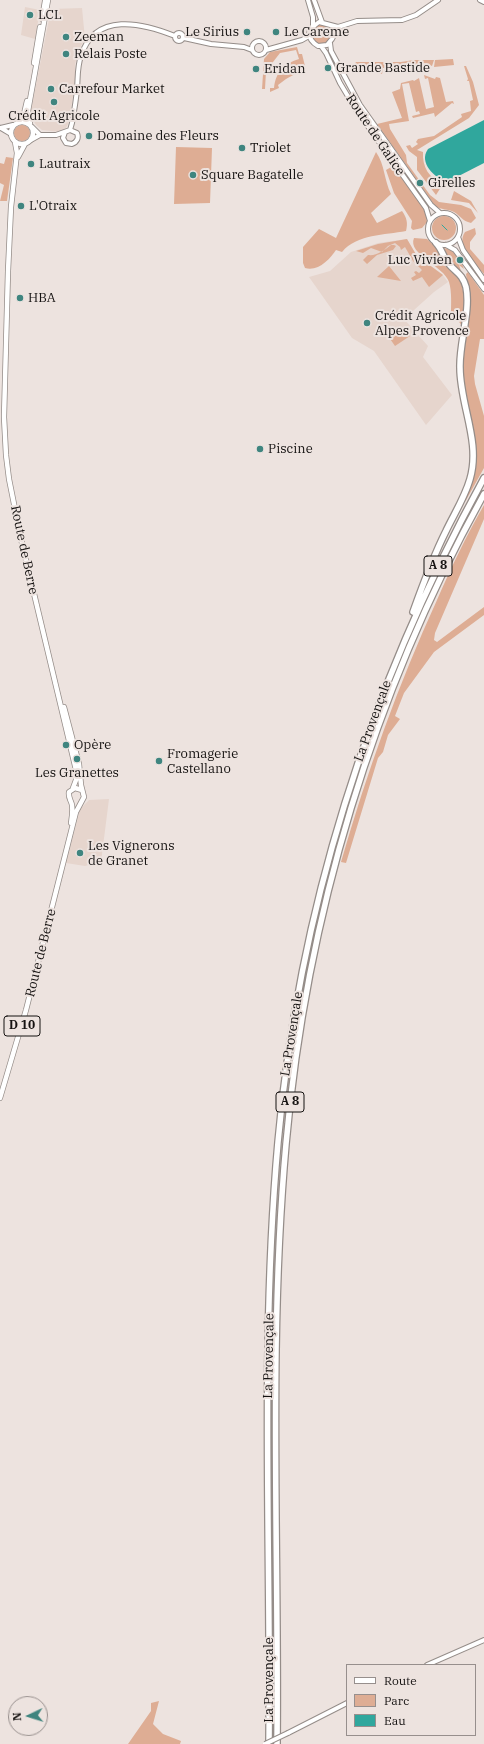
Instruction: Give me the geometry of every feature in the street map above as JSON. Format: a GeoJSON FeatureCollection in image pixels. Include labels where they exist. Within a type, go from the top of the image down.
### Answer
{"type":"FeatureCollection","features":[{"type":"Feature","properties":{"kind":"highway"},"geometry":{"type":"LineString","coordinates":[[397,657],[429,567],[468,484],[474,457],[472,438],[461,386],[460,367],[467,301],[466,289],[464,279],[459,272],[448,263],[441,248],[436,243]]}},
{"type":"Feature","properties":{"kind":"highway","name":"La Provençale"},"geometry":{"type":"LineString","coordinates":[[269,1744],[269,1323],[274,1192],[281,1111],[301,979],[324,874],[356,768],[397,657],[446,550],[484,478]]}},
{"type":"Feature","properties":{"kind":"highway","name":"La Provençale"},"geometry":{"type":"LineString","coordinates":[[277,1744],[276,1372],[279,1255],[286,1142],[305,1002],[318,936],[338,855],[353,801],[375,736],[427,608],[453,553],[484,494]]}},
{"type":"Feature","properties":{"kind":"main road"},"geometry":{"type":"LineString","coordinates":[[0,128],[13,125],[18,122],[24,114],[45,0]]}},
{"type":"Feature","properties":{"kind":"main road"},"geometry":{"type":"LineString","coordinates":[[31,140],[34,134],[28,111],[48,0]]}},
{"type":"Feature","properties":{"kind":"main road"},"geometry":{"type":"LineString","coordinates":[[56,135],[69,144],[76,142],[78,137],[72,130],[72,123],[79,60],[83,49],[94,35],[110,26],[126,23],[136,24],[175,36],[177,41],[182,41],[184,38],[211,44],[244,47],[259,55],[264,54],[266,50],[302,40],[309,36],[313,26],[313,17],[308,0]]}},
{"type":"Feature","properties":{"kind":"main road"},"geometry":{"type":"LineString","coordinates":[[314,0],[322,22]]}},
{"type":"Feature","properties":{"kind":"main road"},"geometry":{"type":"LineString","coordinates":[[313,26],[322,22],[338,27],[357,21],[396,20],[409,18],[434,4],[438,0]]}},
{"type":"Feature","properties":{"kind":"main road"},"geometry":{"type":"LineString","coordinates":[[480,0],[484,2]]}},
{"type":"Feature","properties":{"kind":"main road"},"geometry":{"type":"LineString","coordinates":[[330,25],[333,35]]}},
{"type":"Feature","properties":{"kind":"main road"},"geometry":{"type":"LineString","coordinates":[[302,40],[311,41],[314,44],[321,46],[330,43],[338,27]]}},
{"type":"Feature","properties":{"kind":"main road"},"geometry":{"type":"LineString","coordinates":[[309,36],[311,41]]}},
{"type":"Feature","properties":{"kind":"main road"},"geometry":{"type":"LineString","coordinates":[[244,47],[252,45],[258,40],[262,41],[266,45],[274,47]]}},
{"type":"Feature","properties":{"kind":"main road","name":"Route de Galice"},"geometry":{"type":"LineString","coordinates":[[330,43],[331,51],[360,105],[431,205],[440,213]]}},
{"type":"Feature","properties":{"kind":"main road"},"geometry":{"type":"LineString","coordinates":[[252,45],[252,50]]}},
{"type":"Feature","properties":{"kind":"main road"},"geometry":{"type":"LineString","coordinates":[[266,45],[266,50]]}},
{"type":"Feature","properties":{"kind":"main road","name":"Route de Galice"},"geometry":{"type":"LineString","coordinates":[[321,46],[355,108],[426,208],[430,221]]}},
{"type":"Feature","properties":{"kind":"main road"},"geometry":{"type":"LineString","coordinates":[[18,122],[23,121],[31,125],[40,135]]}},
{"type":"Feature","properties":{"kind":"main road"},"geometry":{"type":"LineString","coordinates":[[11,134],[13,125]]}},
{"type":"Feature","properties":{"kind":"main road"},"geometry":{"type":"LineString","coordinates":[[0,128],[11,134],[15,142],[25,144],[40,135],[56,135],[72,130]]}},
{"type":"Feature","properties":{"kind":"main road"},"geometry":{"type":"LineString","coordinates":[[64,140],[65,132]]}},
{"type":"Feature","properties":{"kind":"main road","name":"Route de Berre"},"geometry":{"type":"LineString","coordinates":[[15,142],[17,148],[10,228],[4,417],[5,440],[9,479],[21,540],[76,770],[74,788]]}},
{"type":"Feature","properties":{"kind":"main road","name":"Route de Berre"},"geometry":{"type":"LineString","coordinates":[[16,165],[21,150],[25,144]]}},
{"type":"Feature","properties":{"kind":"main road"},"geometry":{"type":"LineString","coordinates":[[445,245],[454,242],[458,237],[460,226],[457,219],[450,214],[440,213],[430,221],[429,234],[436,243],[445,245],[455,250],[484,289]]}},
{"type":"Feature","properties":{"kind":"main road"},"geometry":{"type":"LineString","coordinates":[[458,237],[463,250],[484,280]]}},
{"type":"Feature","properties":{"kind":"main road","name":"Route de Berre"},"geometry":{"type":"LineString","coordinates":[[59,694],[68,718],[79,764],[82,790]]}},
{"type":"Feature","properties":{"kind":"main road"},"geometry":{"type":"LineString","coordinates":[[74,788],[82,790],[84,797],[80,803],[76,804],[71,802],[68,794],[74,788]]}},
{"type":"Feature","properties":{"kind":"main road","name":"Route de Berre"},"geometry":{"type":"LineString","coordinates":[[71,802],[71,831]]}},
{"type":"Feature","properties":{"kind":"main road","name":"Route de Berre"},"geometry":{"type":"LineString","coordinates":[[0,1098],[26,1010],[71,831],[80,803]]}},
{"type":"Feature","properties":{"kind":"main road"},"geometry":{"type":"LineString","coordinates":[[429,1664],[484,1640]]}},
{"type":"Feature","properties":{"kind":"main road"},"geometry":{"type":"LineString","coordinates":[[265,1744],[346,1704]]}},
{"type":"Feature","properties":{"kind":"shaded area"},"geometry":{"type":"Polygon","coordinates":[[[25,7],[40,10],[35,39],[21,35],[25,7]]]}},
{"type":"Feature","properties":{"kind":"shaded area"},"geometry":{"type":"Polygon","coordinates":[[[82,8],[85,39],[78,51],[75,65],[75,83],[69,122],[66,128],[60,132],[42,130],[36,125],[31,117],[31,110],[51,9],[82,8]]]}},
{"type":"Feature","properties":{"kind":"shaded area"},"geometry":{"type":"Polygon","coordinates":[[[407,239],[416,255],[442,274],[448,282],[434,292],[404,319],[428,346],[423,357],[452,395],[426,425],[374,351],[352,338],[309,277],[330,271],[351,252],[378,243],[407,239]]]}},
{"type":"Feature","properties":{"kind":"shaded area"},"geometry":{"type":"Polygon","coordinates":[[[109,799],[101,862],[85,866],[66,863],[80,809],[89,800],[109,799]]]}},
{"type":"Feature","properties":{"kind":"green space"},"geometry":{"type":"Polygon","coordinates":[[[321,24],[328,27],[331,34],[328,41],[321,44],[314,41],[311,34],[314,27],[321,24]]]}},
{"type":"Feature","properties":{"kind":"green space"},"geometry":{"type":"Polygon","coordinates":[[[297,47],[299,54],[302,54],[306,70],[303,71],[304,74],[302,75],[300,67],[295,68],[295,74],[278,85],[279,88],[270,92],[270,88],[274,88],[276,77],[281,69],[289,63],[299,59],[296,50],[280,53],[266,71],[265,89],[262,89],[264,59],[270,52],[297,47]]]}},
{"type":"Feature","properties":{"kind":"green space"},"geometry":{"type":"Polygon","coordinates":[[[453,59],[454,65],[434,67],[435,60],[453,59]]]}},
{"type":"Feature","properties":{"kind":"green space"},"geometry":{"type":"Polygon","coordinates":[[[414,60],[434,60],[432,66],[424,63],[416,67],[415,65],[412,65],[412,67],[393,70],[392,72],[389,67],[383,68],[382,74],[378,72],[378,70],[365,69],[354,65],[356,62],[401,62],[414,60]]]}},
{"type":"Feature","properties":{"kind":"green space"},"geometry":{"type":"Polygon","coordinates":[[[464,66],[466,66],[473,82],[479,105],[469,118],[417,150],[423,152],[425,167],[430,175],[438,182],[443,184],[436,195],[417,170],[417,157],[409,151],[406,146],[410,145],[412,148],[418,144],[416,142],[418,139],[434,136],[462,117],[461,114],[471,111],[470,101],[473,100],[464,66]]]}},
{"type":"Feature","properties":{"kind":"green space"},"geometry":{"type":"Polygon","coordinates":[[[424,75],[435,79],[436,77],[440,78],[446,102],[453,101],[454,104],[452,103],[435,117],[434,113],[413,118],[412,116],[420,114],[419,111],[416,112],[409,83],[402,84],[409,121],[389,124],[390,129],[406,155],[407,163],[430,195],[439,202],[461,205],[471,209],[476,218],[471,223],[464,220],[454,212],[435,206],[377,124],[402,118],[392,92],[400,89],[401,83],[414,81],[419,78],[426,109],[434,107],[428,78],[425,79],[424,75]]]}},
{"type":"Feature","properties":{"kind":"green space"},"geometry":{"type":"Polygon","coordinates":[[[19,125],[25,125],[30,130],[28,139],[25,141],[19,141],[14,136],[14,130],[19,125]]]}},
{"type":"Feature","properties":{"kind":"green space","name":"Square Bagatelle"},"geometry":{"type":"Polygon","coordinates":[[[176,147],[212,148],[210,203],[174,204],[176,147]]]}},
{"type":"Feature","properties":{"kind":"green space"},"geometry":{"type":"Polygon","coordinates":[[[376,152],[381,162],[391,194],[371,213],[377,223],[402,211],[407,221],[406,231],[363,238],[348,246],[342,252],[336,250],[323,264],[310,269],[305,268],[303,263],[303,247],[319,229],[336,238],[376,152]]]}},
{"type":"Feature","properties":{"kind":"green space"},"geometry":{"type":"Polygon","coordinates":[[[6,157],[13,158],[7,201],[0,201],[4,185],[0,183],[0,163],[4,164],[6,157]]]}},
{"type":"Feature","properties":{"kind":"green space"},"geometry":{"type":"Polygon","coordinates":[[[393,166],[426,212],[427,222],[422,228],[413,230],[411,228],[412,221],[394,193],[386,170],[393,166]]]}},
{"type":"Feature","properties":{"kind":"green space"},"geometry":{"type":"Polygon","coordinates":[[[454,191],[471,201],[478,213],[469,203],[451,200],[454,191]]]}},
{"type":"Feature","properties":{"kind":"green space"},"geometry":{"type":"Polygon","coordinates":[[[444,216],[449,217],[455,223],[455,233],[449,239],[444,240],[439,239],[433,233],[432,228],[433,223],[439,217],[444,216]]]}},
{"type":"Feature","properties":{"kind":"green space"},"geometry":{"type":"Polygon","coordinates":[[[475,228],[476,234],[470,242],[470,249],[484,265],[484,274],[472,260],[463,243],[465,232],[475,228]]]}},
{"type":"Feature","properties":{"kind":"green space"},"geometry":{"type":"Polygon","coordinates":[[[414,238],[427,239],[437,248],[445,266],[458,275],[461,281],[465,301],[462,326],[455,316],[451,314],[450,286],[446,276],[421,255],[413,244],[414,238]]]}},
{"type":"Feature","properties":{"kind":"green space"},"geometry":{"type":"Polygon","coordinates":[[[407,239],[417,256],[443,275],[429,287],[422,277],[413,281],[411,278],[416,275],[414,272],[416,271],[419,273],[422,270],[413,261],[405,247],[401,250],[395,243],[388,246],[382,252],[371,248],[363,253],[356,251],[378,244],[407,239]]]}},
{"type":"Feature","properties":{"kind":"green space"},"geometry":{"type":"Polygon","coordinates":[[[391,245],[396,246],[393,250],[377,255],[367,264],[363,260],[368,255],[377,254],[391,245]]]}},
{"type":"Feature","properties":{"kind":"green space"},"geometry":{"type":"Polygon","coordinates":[[[444,248],[451,250],[457,256],[464,269],[459,265],[461,271],[447,260],[444,248]]]}},
{"type":"Feature","properties":{"kind":"green space"},"geometry":{"type":"Polygon","coordinates":[[[389,266],[401,281],[377,277],[389,266]]]}},
{"type":"Feature","properties":{"kind":"green space"},"geometry":{"type":"Polygon","coordinates":[[[468,272],[484,295],[484,339],[480,339],[474,376],[484,416],[484,468],[465,502],[473,473],[461,367],[468,290],[466,274],[468,272]]]}},
{"type":"Feature","properties":{"kind":"green space"},"geometry":{"type":"Polygon","coordinates":[[[399,326],[410,336],[395,346],[386,333],[394,327],[395,329],[399,326]]]}},
{"type":"Feature","properties":{"kind":"green space"},"geometry":{"type":"Polygon","coordinates":[[[484,505],[484,519],[435,633],[434,640],[437,642],[484,607],[484,615],[434,652],[404,693],[395,716],[400,719],[388,735],[383,752],[378,758],[346,863],[341,862],[361,795],[409,664],[453,564],[484,505]]]}},
{"type":"Feature","properties":{"kind":"green space"},"geometry":{"type":"Polygon","coordinates":[[[159,1701],[153,1724],[163,1734],[181,1741],[180,1744],[128,1744],[151,1711],[151,1703],[159,1701]]]}},
{"type":"Feature","properties":{"kind":"water"},"geometry":{"type":"Polygon","coordinates":[[[484,120],[484,163],[447,182],[442,180],[429,169],[425,160],[425,154],[428,149],[484,120]]]}},
{"type":"Feature","properties":{"kind":"waterway"},"geometry":{"type":"LineString","coordinates":[[442,225],[447,230]]}},
{"type":"Feature","properties":{"kind":"place","name":"LCL"},"geometry":{"type":"Point","coordinates":[30,15]}},
{"type":"Feature","properties":{"kind":"place","name":"Le Sirius"},"geometry":{"type":"Point","coordinates":[247,32]}},
{"type":"Feature","properties":{"kind":"place","name":"Le Careme"},"geometry":{"type":"Point","coordinates":[276,32]}},
{"type":"Feature","properties":{"kind":"place","name":"Zeeman"},"geometry":{"type":"Point","coordinates":[66,37]}},
{"type":"Feature","properties":{"kind":"place","name":"Relais Poste"},"geometry":{"type":"Point","coordinates":[66,54]}},
{"type":"Feature","properties":{"kind":"place","name":"Grande Bastide"},"geometry":{"type":"Point","coordinates":[328,68]}},
{"type":"Feature","properties":{"kind":"place","name":"Eridan"},"geometry":{"type":"Point","coordinates":[256,69]}},
{"type":"Feature","properties":{"kind":"place","name":"Carrefour Market"},"geometry":{"type":"Point","coordinates":[51,89]}},
{"type":"Feature","properties":{"kind":"place","name":"Crédit Agricole"},"geometry":{"type":"Point","coordinates":[54,102]}},
{"type":"Feature","properties":{"kind":"place","name":"Domaine des Fleurs"},"geometry":{"type":"Point","coordinates":[89,136]}},
{"type":"Feature","properties":{"kind":"place","name":"Triolet"},"geometry":{"type":"Point","coordinates":[242,148]}},
{"type":"Feature","properties":{"kind":"place","name":"Lautraix"},"geometry":{"type":"Point","coordinates":[31,164]}},
{"type":"Feature","properties":{"kind":"place","name":"Square Bagatelle"},"geometry":{"type":"Point","coordinates":[193,175]}},
{"type":"Feature","properties":{"kind":"place","name":"Girelles"},"geometry":{"type":"Point","coordinates":[420,183]}},
{"type":"Feature","properties":{"kind":"place","name":"L'Otraix"},"geometry":{"type":"Point","coordinates":[21,206]}},
{"type":"Feature","properties":{"kind":"place","name":"Luc Vivien"},"geometry":{"type":"Point","coordinates":[460,260]}},
{"type":"Feature","properties":{"kind":"place","name":"HBA"},"geometry":{"type":"Point","coordinates":[20,298]}},
{"type":"Feature","properties":{"kind":"place","name":"Crédit Agricole Alpes Provence"},"geometry":{"type":"Point","coordinates":[367,323]}},
{"type":"Feature","properties":{"kind":"place","name":"Piscine"},"geometry":{"type":"Point","coordinates":[260,449]}},
{"type":"Feature","properties":{"kind":"place","name":"Opère"},"geometry":{"type":"Point","coordinates":[66,745]}},
{"type":"Feature","properties":{"kind":"place","name":"Les Granettes"},"geometry":{"type":"Point","coordinates":[77,759]}},
{"type":"Feature","properties":{"kind":"place","name":"Fromagerie Castellano"},"geometry":{"type":"Point","coordinates":[159,761]}},
{"type":"Feature","properties":{"kind":"place","name":"Les Vignerons de Granet"},"geometry":{"type":"Point","coordinates":[80,853]}}]}
